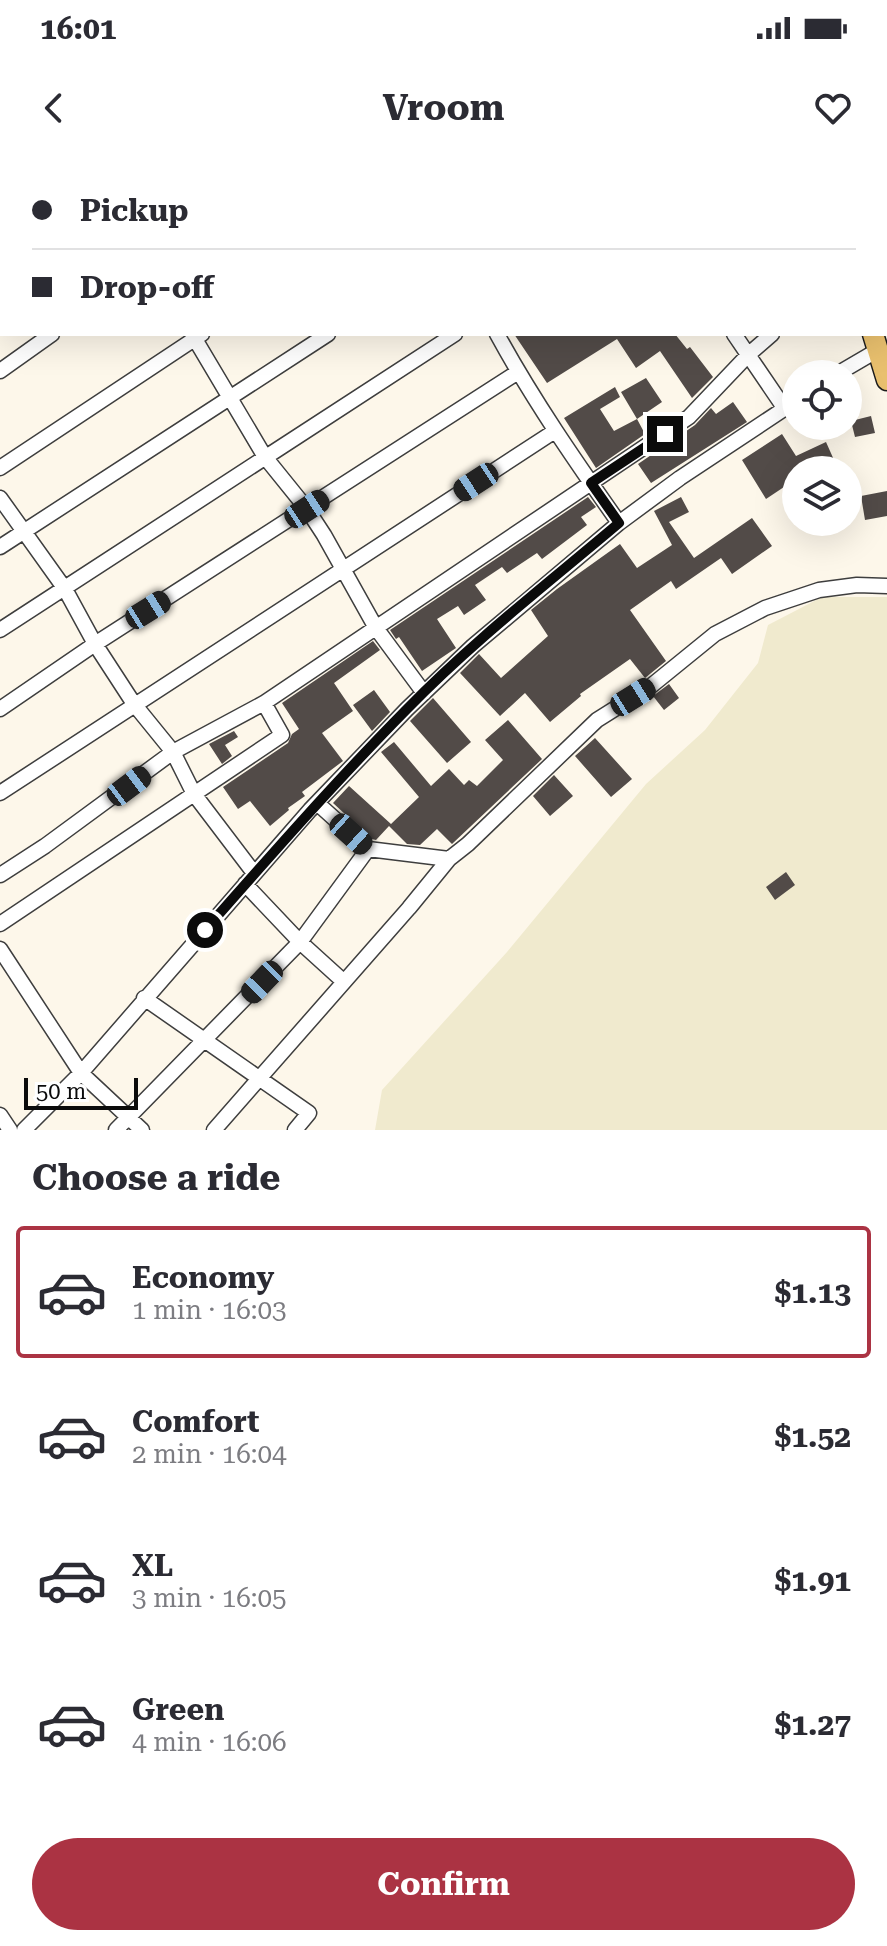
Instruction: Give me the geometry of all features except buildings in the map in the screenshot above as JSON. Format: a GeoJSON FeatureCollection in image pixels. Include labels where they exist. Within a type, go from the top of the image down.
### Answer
{"type":"FeatureCollection","features":[{"type":"Feature","properties":{"kind":"main road"},"geometry":{"type":"LineString","coordinates":[[875,342],[887,380]]}},
{"type":"Feature","properties":{"kind":"street"},"geometry":{"type":"LineString","coordinates":[[0,371],[49,336]]}},
{"type":"Feature","properties":{"kind":"street"},"geometry":{"type":"LineString","coordinates":[[0,468],[196,336],[265,457],[307,509],[376,628],[424,693]]}},
{"type":"Feature","properties":{"kind":"street"},"geometry":{"type":"LineString","coordinates":[[0,547],[325,336]]}},
{"type":"Feature","properties":{"kind":"street"},"geometry":{"type":"LineString","coordinates":[[0,630],[452,336]]}},
{"type":"Feature","properties":{"kind":"street"},"geometry":{"type":"LineString","coordinates":[[498,336],[555,431],[619,523]]}},
{"type":"Feature","properties":{"kind":"street"},"geometry":{"type":"LineString","coordinates":[[736,336],[782,395]]}},
{"type":"Feature","properties":{"kind":"street"},"geometry":{"type":"LineString","coordinates":[[0,875],[45,846],[173,752],[264,703],[689,417],[770,336]]}},
{"type":"Feature","properties":{"kind":"street"},"geometry":{"type":"LineString","coordinates":[[854,360],[875,342]]}},
{"type":"Feature","properties":{"kind":"street"},"geometry":{"type":"LineString","coordinates":[[0,709],[95,644],[518,372]]}},
{"type":"Feature","properties":{"kind":"street"},"geometry":{"type":"LineString","coordinates":[[24,1130],[81,1073],[317,803],[473,646],[619,523],[782,410]]}},
{"type":"Feature","properties":{"kind":"street"},"geometry":{"type":"LineString","coordinates":[[0,793],[555,431]]}},
{"type":"Feature","properties":{"kind":"street"},"geometry":{"type":"LineString","coordinates":[[0,498],[65,589],[95,644],[134,704],[173,752],[194,794],[249,878],[300,942],[343,981]]}},
{"type":"Feature","properties":{"kind":"street"},"geometry":{"type":"LineString","coordinates":[[214,1130],[449,859],[597,720],[651,686],[715,634],[765,608],[819,590],[857,585],[887,586]]}},
{"type":"Feature","properties":{"kind":"street"},"geometry":{"type":"LineString","coordinates":[[0,924],[282,735],[264,703]]}},
{"type":"Feature","properties":{"kind":"street"},"geometry":{"type":"LineString","coordinates":[[317,803],[368,849],[449,859]]}},
{"type":"Feature","properties":{"kind":"street"},"geometry":{"type":"LineString","coordinates":[[116,1130],[300,942],[368,849]]}},
{"type":"Feature","properties":{"kind":"street"},"geometry":{"type":"LineString","coordinates":[[0,949],[81,1073],[142,1130]]}},
{"type":"Feature","properties":{"kind":"street"},"geometry":{"type":"LineString","coordinates":[[144,998],[309,1113],[295,1130]]}},
{"type":"Feature","properties":{"kind":"street"},"geometry":{"type":"LineString","coordinates":[[0,1115],[10,1130]]}},
{"type":"Feature","properties":{"kind":"shaded area"},"geometry":{"type":"Polygon","coordinates":[[[822,597],[887,597],[887,1130],[375,1130],[382,1090],[507,952],[646,784],[705,730],[758,663],[768,625],[822,597]]]}},
{"type":"Feature","properties":{"kind":"route"},"geometry":{"type":"LineString","coordinates":[[205,930],[310,810],[407,709],[473,646],[619,523],[591,483],[665,434]]}}]}
